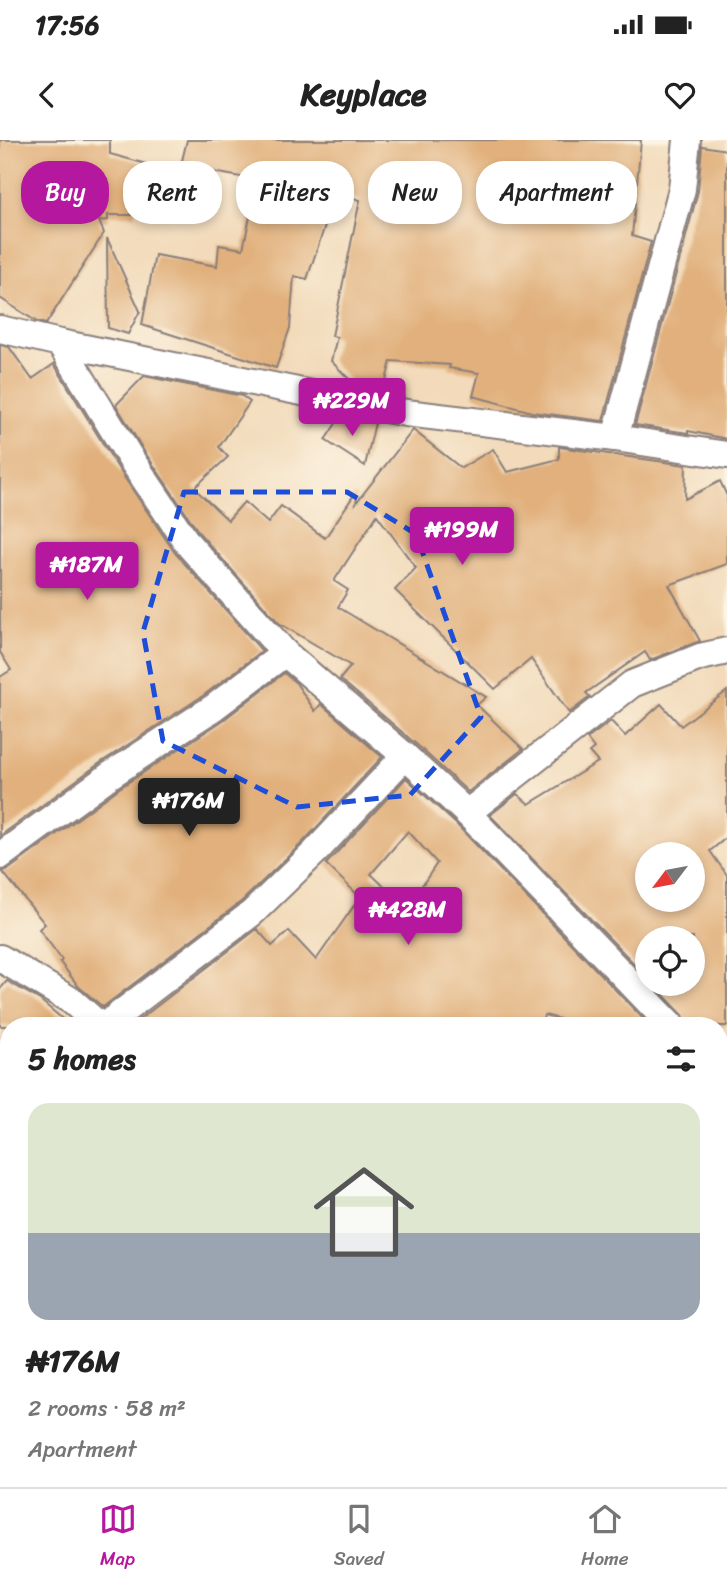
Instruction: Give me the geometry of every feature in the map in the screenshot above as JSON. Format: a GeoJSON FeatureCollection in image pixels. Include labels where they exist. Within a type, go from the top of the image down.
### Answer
{"type":"FeatureCollection","features":[{"type":"Feature","properties":{"kind":"street"},"geometry":{"type":"LineString","coordinates":[[615,438],[682,189],[687,140]]}},
{"type":"Feature","properties":{"kind":"street"},"geometry":{"type":"LineString","coordinates":[[0,329],[406,413],[615,438],[727,455]]}},
{"type":"Feature","properties":{"kind":"street"},"geometry":{"type":"LineString","coordinates":[[60,343],[131,459],[188,544],[285,653],[467,813],[664,1017]]}},
{"type":"Feature","properties":{"kind":"street"},"geometry":{"type":"LineString","coordinates":[[467,813],[632,684],[700,657],[727,651]]}},
{"type":"Feature","properties":{"kind":"street"},"geometry":{"type":"LineString","coordinates":[[0,856],[109,776],[213,708],[285,653]]}},
{"type":"Feature","properties":{"kind":"street"},"geometry":{"type":"LineString","coordinates":[[114,1017],[252,913],[315,852],[405,756]]}},
{"type":"Feature","properties":{"kind":"street"},"geometry":{"type":"LineString","coordinates":[[0,958],[72,1000],[92,1017]]}},
{"type":"Feature","properties":{"kind":"highlighted area"},"geometry":{"type":"Polygon","coordinates":[[[184,492],[347,492],[416,534],[481,717],[410,795],[297,807],[163,741],[143,632],[184,492]]]}},
{"type":"Feature","properties":{"kind":"building"},"geometry":{"type":"Polygon","coordinates":[[[0,140],[110,140],[110,154],[135,161],[123,161],[123,215],[109,215],[109,161],[21,161],[21,224],[100,224],[104,233],[46,324],[37,322],[0,298],[0,140]]]}},
{"type":"Feature","properties":{"kind":"building"},"geometry":{"type":"Polygon","coordinates":[[[187,140],[641,140],[637,183],[637,161],[476,161],[476,224],[633,224],[632,236],[651,242],[603,421],[532,412],[473,396],[479,373],[449,368],[450,365],[391,361],[383,392],[359,387],[360,385],[353,383],[331,361],[337,337],[332,336],[360,200],[354,198],[354,161],[236,161],[236,176],[222,174],[222,161],[182,161],[187,140]]]}},
{"type":"Feature","properties":{"kind":"building"},"geometry":{"type":"Polygon","coordinates":[[[702,146],[727,150],[727,439],[635,425],[698,191],[702,146]]]}},
{"type":"Feature","properties":{"kind":"building"},"geometry":{"type":"Polygon","coordinates":[[[248,224],[326,224],[307,279],[294,276],[290,328],[276,368],[142,325],[155,255],[217,266],[219,245],[243,249],[248,224]]]}},
{"type":"Feature","properties":{"kind":"building"},"geometry":{"type":"Polygon","coordinates":[[[107,238],[140,311],[128,334],[108,328],[107,238]]]}},
{"type":"Feature","properties":{"kind":"building"},"geometry":{"type":"Polygon","coordinates":[[[0,345],[9,347],[32,379],[54,364],[118,468],[175,553],[262,651],[204,695],[100,763],[0,836],[0,677],[11,670],[0,652],[0,345]]]}},
{"type":"Feature","properties":{"kind":"building"},"geometry":{"type":"Polygon","coordinates":[[[144,376],[242,396],[250,402],[219,447],[228,457],[194,488],[228,520],[244,502],[268,523],[281,506],[325,538],[354,495],[357,496],[356,503],[413,430],[461,468],[493,449],[507,472],[559,459],[559,447],[686,465],[685,499],[720,481],[727,496],[727,564],[669,585],[700,641],[650,660],[645,652],[586,693],[590,697],[569,713],[531,659],[495,689],[395,590],[416,568],[377,515],[334,581],[348,590],[338,607],[486,697],[477,705],[523,749],[468,792],[340,679],[351,666],[279,623],[200,534],[116,405],[144,376]]]}},
{"type":"Feature","properties":{"kind":"building"},"geometry":{"type":"Polygon","coordinates":[[[341,416],[375,423],[365,466],[325,440],[341,416]]]}},
{"type":"Feature","properties":{"kind":"building"},"geometry":{"type":"Polygon","coordinates":[[[284,673],[296,683],[315,711],[321,704],[382,757],[304,841],[242,901],[103,1007],[79,987],[60,962],[62,960],[39,929],[45,924],[2,871],[9,869],[118,789],[222,721],[284,673]]]}},
{"type":"Feature","properties":{"kind":"building"},"geometry":{"type":"Polygon","coordinates":[[[727,691],[727,837],[710,851],[727,875],[727,1017],[684,1017],[665,996],[705,996],[705,926],[635,926],[635,965],[490,815],[517,794],[529,804],[598,762],[589,752],[594,748],[587,739],[611,721],[625,736],[661,704],[681,726],[727,691]]]}},
{"type":"Feature","properties":{"kind":"building"},"geometry":{"type":"Polygon","coordinates":[[[406,778],[456,824],[641,1017],[143,1017],[257,929],[272,946],[289,931],[316,960],[360,897],[326,864],[406,778]],[[408,831],[371,874],[407,908],[437,863],[408,831]]]}},
{"type":"Feature","properties":{"kind":"building"},"geometry":{"type":"Polygon","coordinates":[[[7,981],[40,1000],[60,1017],[0,1017],[0,989],[7,981]]]}}]}
